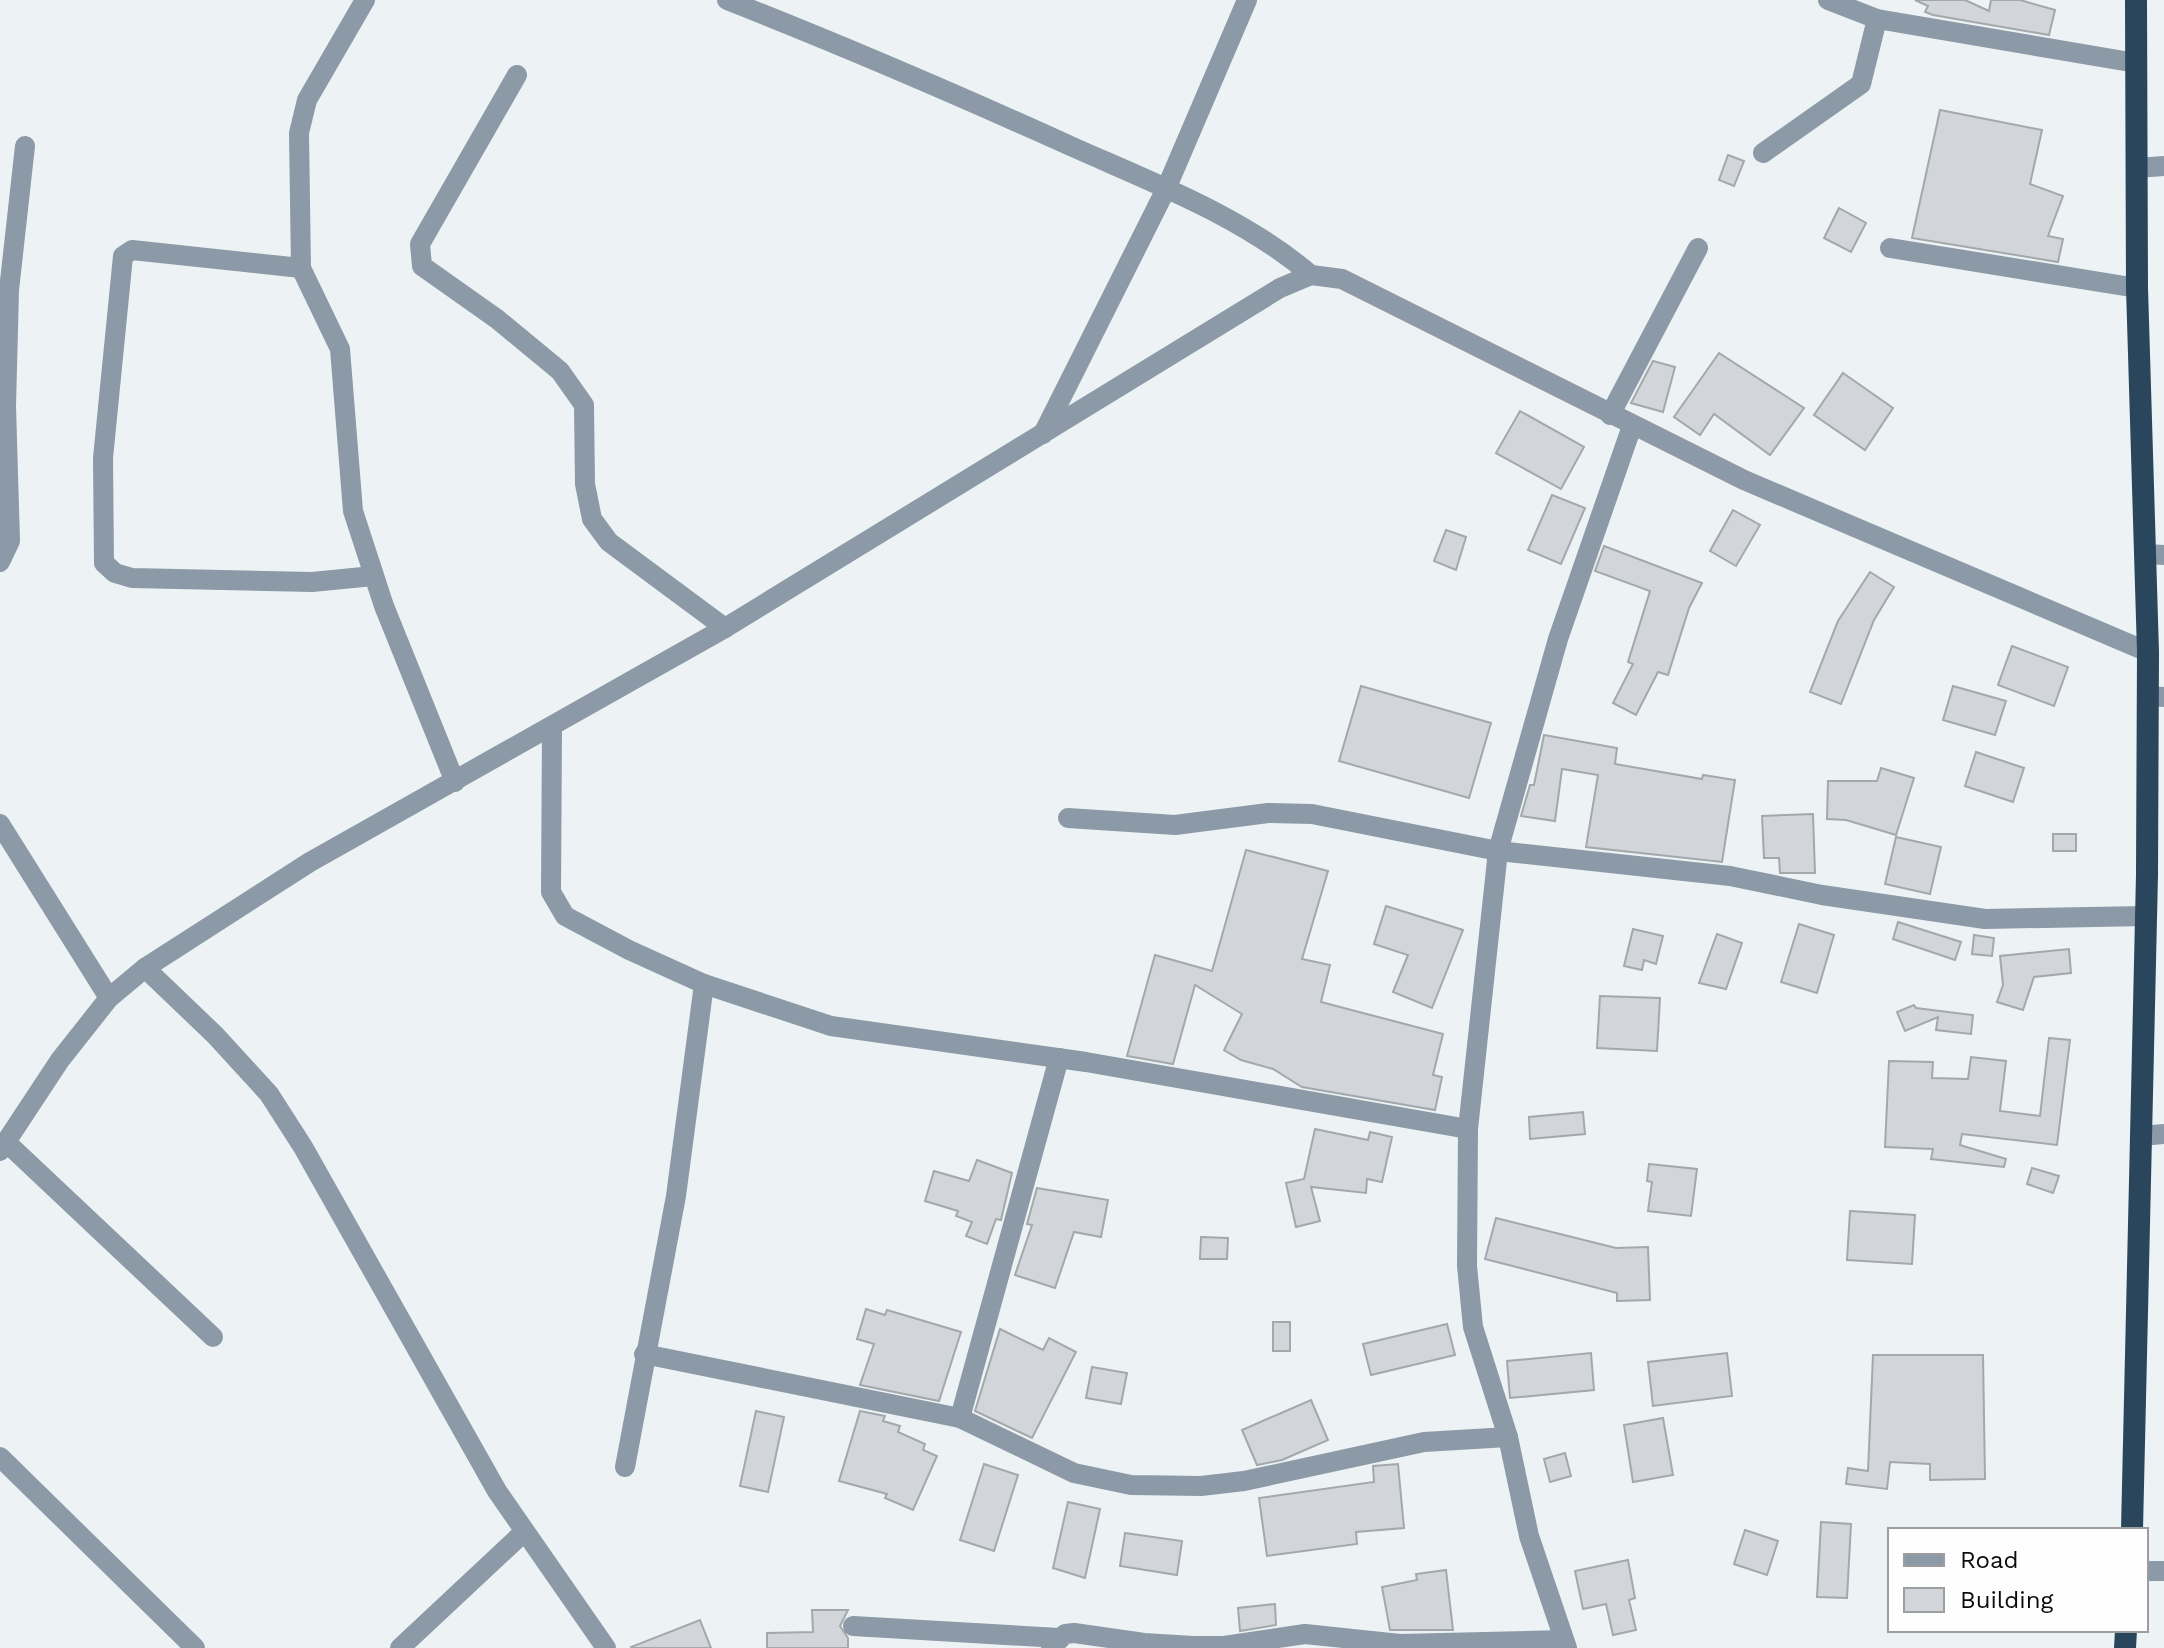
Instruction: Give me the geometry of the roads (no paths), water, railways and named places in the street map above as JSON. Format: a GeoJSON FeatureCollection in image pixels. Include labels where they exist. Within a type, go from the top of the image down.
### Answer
{"type":"FeatureCollection","features":[{"type":"Feature","properties":{"kind":"highway"},"geometry":{"type":"LineString","coordinates":[[2132,1528],[2153,1135],[2146,916],[2156,875],[2156,696],[2148,652],[2156,554],[2137,288],[2136,0]]}},
{"type":"Feature","properties":{"kind":"street"},"geometry":{"type":"LineString","coordinates":[[365,0],[307,100],[302,122],[301,268],[340,349],[353,511],[373,576],[455,782]]}},
{"type":"Feature","properties":{"kind":"street"},"geometry":{"type":"LineString","coordinates":[[727,0],[870,57],[1166,189],[1282,250],[1311,275]]}},
{"type":"Feature","properties":{"kind":"street"},"geometry":{"type":"LineString","coordinates":[[1043,435],[1166,189],[1247,0]]}},
{"type":"Feature","properties":{"kind":"street"},"geometry":{"type":"LineString","coordinates":[[1828,0],[1877,19],[2136,63]]}},
{"type":"Feature","properties":{"kind":"street"},"geometry":{"type":"LineString","coordinates":[[1763,153],[1861,84],[1877,19]]}},
{"type":"Feature","properties":{"kind":"street"},"geometry":{"type":"LineString","coordinates":[[517,75],[420,244],[422,266],[497,319],[560,371],[584,405],[585,484],[592,519],[609,542],[725,628]]}},
{"type":"Feature","properties":{"kind":"street"},"geometry":{"type":"LineString","coordinates":[[0,562],[10,541],[11,527],[6,406],[9,290],[25,146]]}},
{"type":"Feature","properties":{"kind":"street"},"geometry":{"type":"LineString","coordinates":[[2137,168],[2164,166]]}},
{"type":"Feature","properties":{"kind":"street"},"geometry":{"type":"LineString","coordinates":[[1610,415],[1698,248]]}},
{"type":"Feature","properties":{"kind":"street"},"geometry":{"type":"LineString","coordinates":[[1890,248],[2137,288]]}},
{"type":"Feature","properties":{"kind":"street"},"geometry":{"type":"LineString","coordinates":[[301,268],[132,250],[123,256],[103,458],[104,563],[115,573],[132,578],[312,582],[373,576]]}},
{"type":"Feature","properties":{"kind":"street"},"geometry":{"type":"LineString","coordinates":[[213,1337],[3,1146],[60,1060],[109,998],[145,968],[310,862],[725,628],[1280,288],[1311,275],[1342,279],[1355,285],[1632,426],[1842,525],[2148,652]]}},
{"type":"Feature","properties":{"kind":"street"},"geometry":{"type":"LineString","coordinates":[[853,1626],[1055,1643],[1074,1633],[1144,1643],[1224,1646],[1305,1634],[1400,1644],[1565,1644],[1529,1536],[1508,1437],[1478,1345],[1470,1307],[1468,1129],[1498,851],[1558,639],[1632,426]]}},
{"type":"Feature","properties":{"kind":"street"},"geometry":{"type":"LineString","coordinates":[[552,728],[551,892],[565,916],[704,984],[831,1026],[1059,1058],[1468,1129]]}},
{"type":"Feature","properties":{"kind":"street"},"geometry":{"type":"LineString","coordinates":[[1068,818],[1175,825],[1268,813],[1312,814],[1498,851],[1730,876],[1837,898],[1985,919],[2146,916]]}},
{"type":"Feature","properties":{"kind":"street"},"geometry":{"type":"LineString","coordinates":[[0,824],[109,998]]}},
{"type":"Feature","properties":{"kind":"street"},"geometry":{"type":"LineString","coordinates":[[145,968],[215,1035],[269,1094],[303,1147],[439,1395],[524,1532],[606,1648]]}},
{"type":"Feature","properties":{"kind":"street"},"geometry":{"type":"LineString","coordinates":[[625,1467],[676,1196],[704,984]]}},
{"type":"Feature","properties":{"kind":"street"},"geometry":{"type":"LineString","coordinates":[[960,1418],[1059,1058]]}},
{"type":"Feature","properties":{"kind":"street"},"geometry":{"type":"LineString","coordinates":[[644,1354],[960,1418],[1074,1473],[1142,1485],[1201,1486],[1244,1481],[1424,1442],[1508,1437]]}},
{"type":"Feature","properties":{"kind":"street"},"geometry":{"type":"LineString","coordinates":[[0,1457],[195,1648]]}},
{"type":"Feature","properties":{"kind":"street"},"geometry":{"type":"LineString","coordinates":[[400,1648],[524,1532]]}}]}
